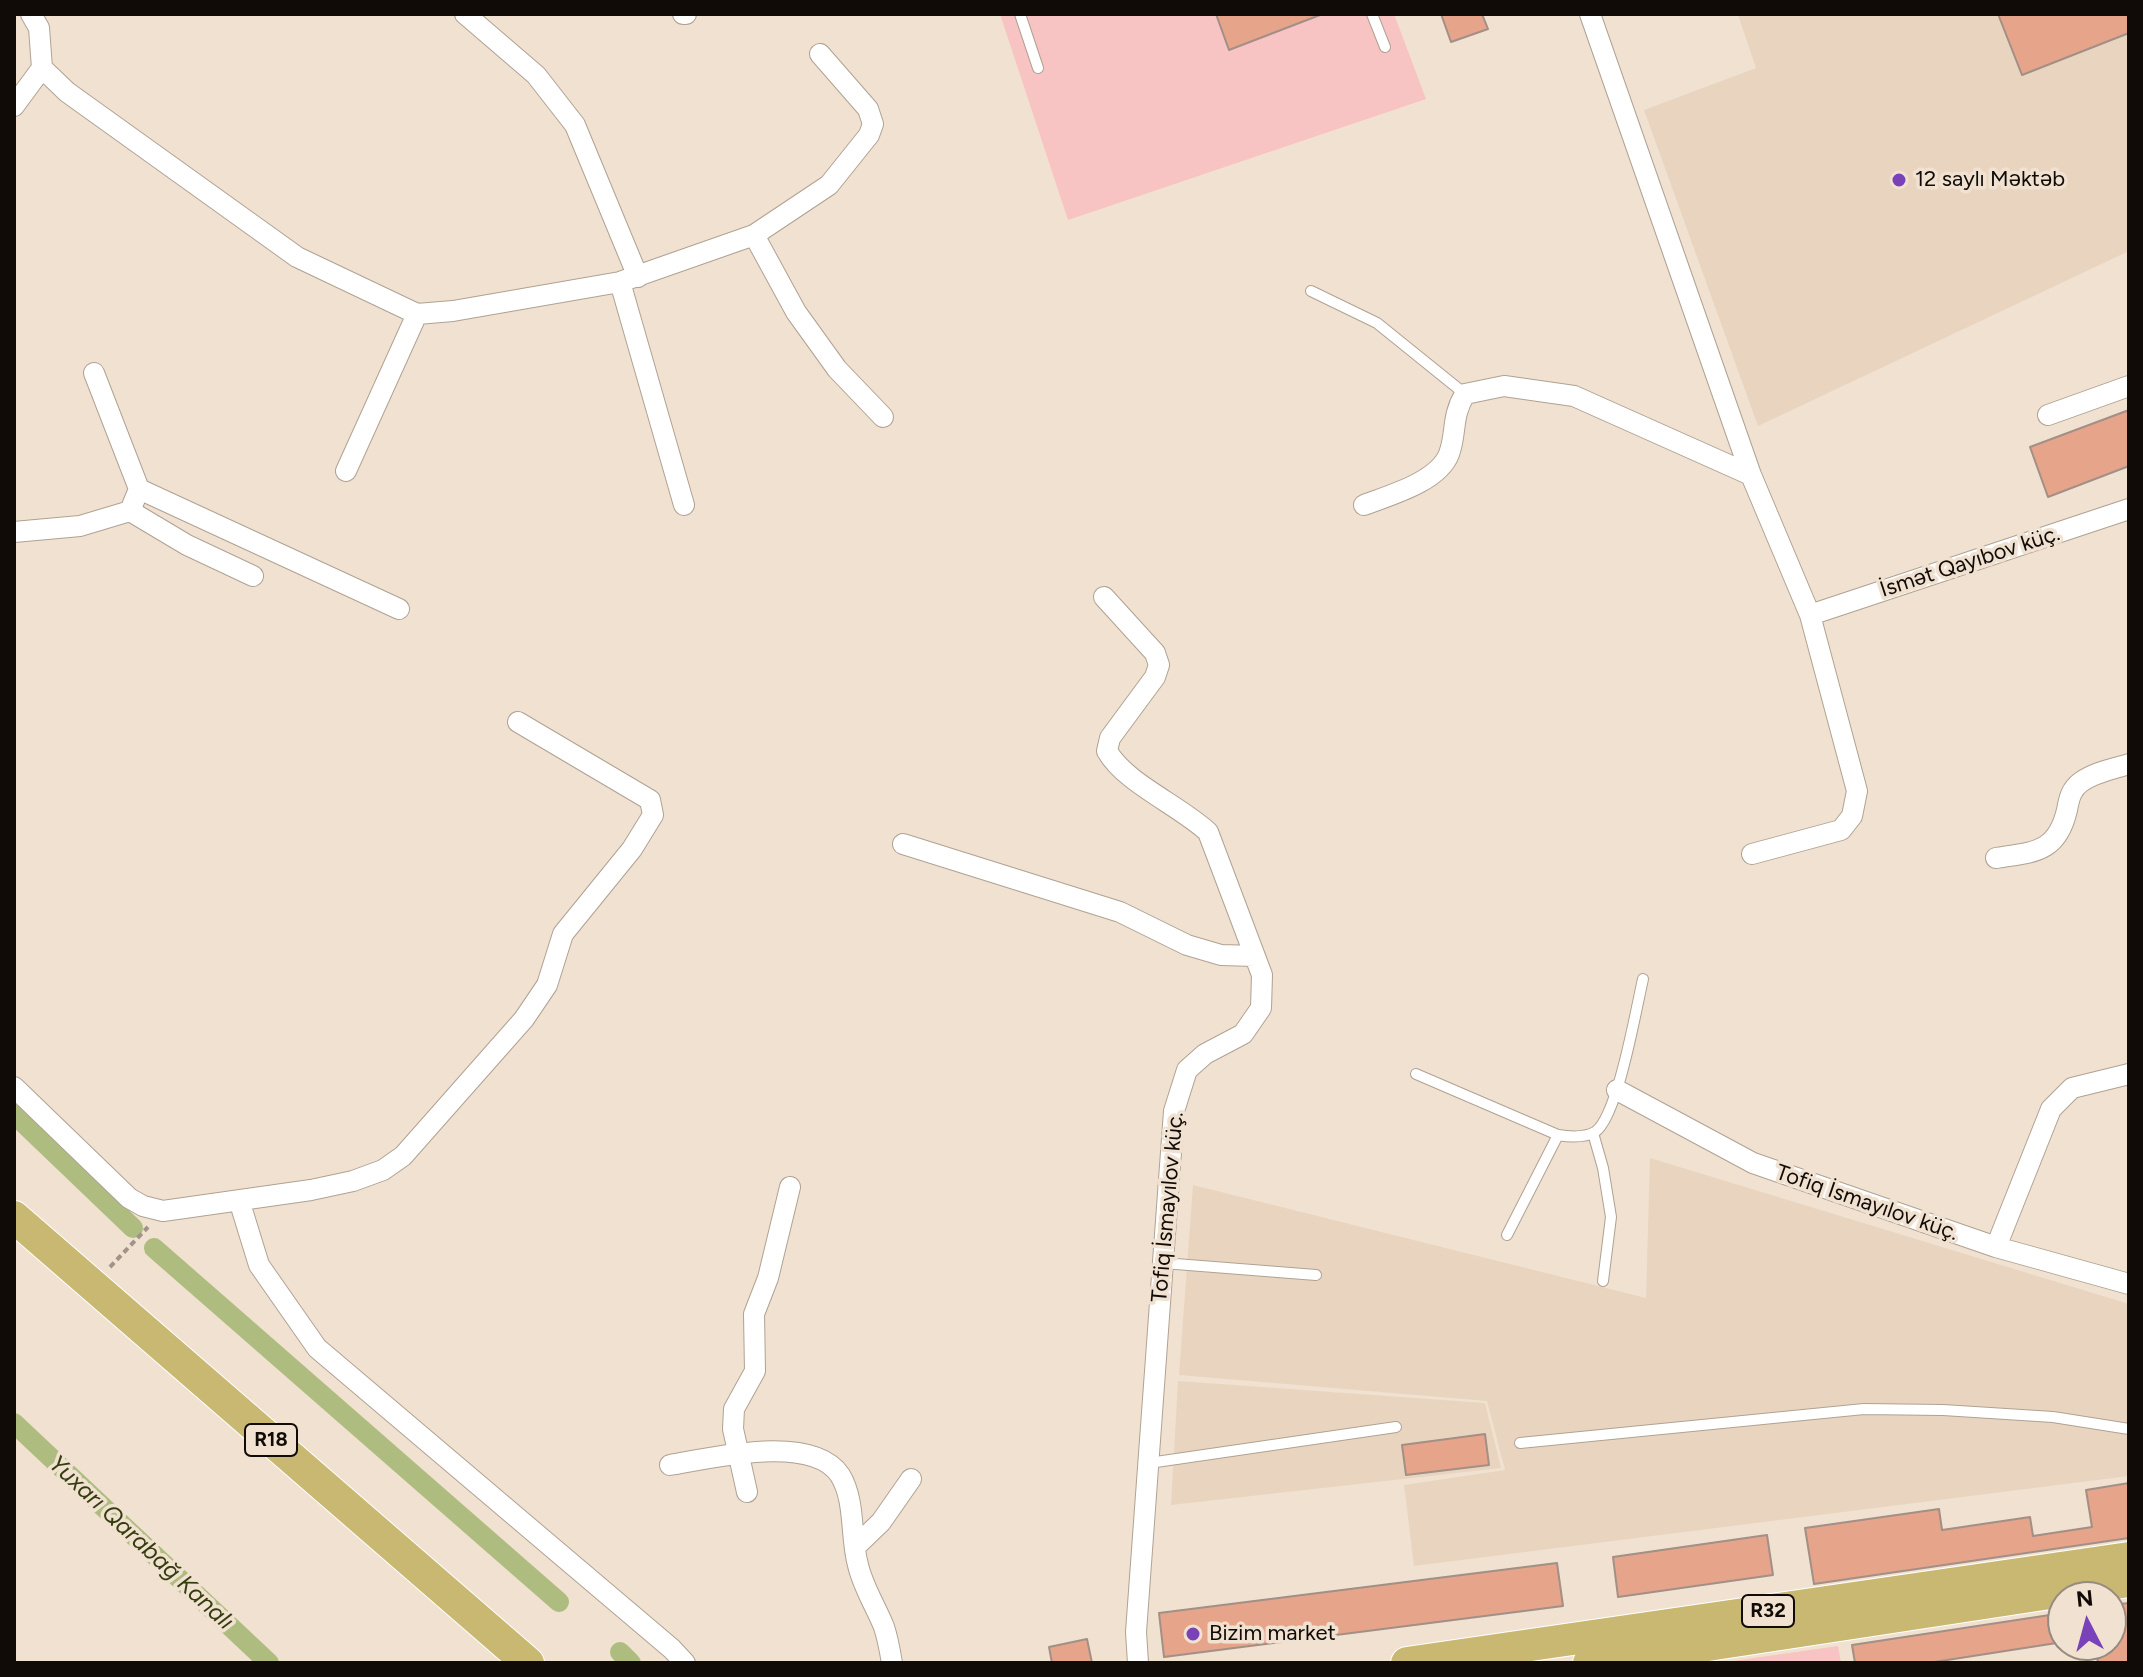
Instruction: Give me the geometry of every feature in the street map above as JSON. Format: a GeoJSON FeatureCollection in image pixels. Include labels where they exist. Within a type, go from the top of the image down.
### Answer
{"type":"FeatureCollection","features":[{"type":"Feature","properties":{"kind":"main road","name":"R18"},"geometry":{"type":"LineString","coordinates":[[14,1217],[528,1663]]}},
{"type":"Feature","properties":{"kind":"main road","name":"R32"},"geometry":{"type":"LineString","coordinates":[[1407,1663],[2129,1558]]}},
{"type":"Feature","properties":{"kind":"main road","name":"R32"},"geometry":{"type":"LineString","coordinates":[[1589,1663],[2129,1581]]}},
{"type":"Feature","properties":{"kind":"street"},"geometry":{"type":"LineString","coordinates":[[465,14],[536,75],[575,125],[629,280],[684,505]]}},
{"type":"Feature","properties":{"kind":"street"},"geometry":{"type":"LineString","coordinates":[[1590,14],[1751,475],[1810,615],[1857,791],[1852,816],[1841,830],[1752,854]]}},
{"type":"Feature","properties":{"kind":"street"},"geometry":{"type":"LineString","coordinates":[[14,106],[42,68],[40,19]]}},
{"type":"Feature","properties":{"kind":"street"},"geometry":{"type":"LineString","coordinates":[[42,68],[97,114],[297,257],[417,314],[453,311],[629,280],[754,235],[829,185],[869,135],[873,124],[868,109],[820,54]]}},
{"type":"Feature","properties":{"kind":"street"},"geometry":{"type":"LineString","coordinates":[[754,235],[796,312],[828,358],[883,417]]}},
{"type":"Feature","properties":{"kind":"street"},"geometry":{"type":"LineString","coordinates":[[346,471],[417,314]]}},
{"type":"Feature","properties":{"kind":"street"},"geometry":{"type":"LineString","coordinates":[[94,373],[139,489],[130,511]]}},
{"type":"Feature","properties":{"kind":"street"},"geometry":{"type":"LineString","coordinates":[[1364,505],[1427,479],[1448,456],[1456,409],[1465,394],[1504,386],[1574,396],[1751,475]]}},
{"type":"Feature","properties":{"kind":"street"},"geometry":{"type":"LineString","coordinates":[[2048,415],[2129,386]]}},
{"type":"Feature","properties":{"kind":"street"},"geometry":{"type":"LineString","coordinates":[[139,489],[399,609]]}},
{"type":"Feature","properties":{"kind":"street","name":"İsmət Qayıbov küç."},"geometry":{"type":"LineString","coordinates":[[1810,615],[2129,509]]}},
{"type":"Feature","properties":{"kind":"street"},"geometry":{"type":"LineString","coordinates":[[14,532],[80,526],[130,511],[187,545],[253,576]]}},
{"type":"Feature","properties":{"kind":"street","name":"Tofiq İsmayılov küç."},"geometry":{"type":"LineString","coordinates":[[1104,597],[1155,653],[1159,665],[1155,677],[1110,738],[1107,751],[1115,765],[1193,818],[1208,832],[1262,975],[1261,1008],[1243,1034],[1205,1054],[1187,1070],[1174,1111],[1136,1632],[1138,1663]]}},
{"type":"Feature","properties":{"kind":"street"},"geometry":{"type":"LineString","coordinates":[[14,1087],[129,1198],[143,1206],[163,1211],[353,1181],[383,1170],[403,1156],[524,1019],[547,985],[563,934],[632,849],[653,815],[650,800],[518,722]]}},
{"type":"Feature","properties":{"kind":"street"},"geometry":{"type":"LineString","coordinates":[[1996,858],[2037,852],[2055,841],[2064,824],[2070,794],[2080,782],[2129,764]]}},
{"type":"Feature","properties":{"kind":"street"},"geometry":{"type":"LineString","coordinates":[[903,844],[1120,912],[1187,945],[1221,955],[1255,956]]}},
{"type":"Feature","properties":{"kind":"street"},"geometry":{"type":"LineString","coordinates":[[1996,1247],[2051,1109],[2072,1088],[2129,1074]]}},
{"type":"Feature","properties":{"kind":"street","name":"Tofiq İsmayılov küç."},"geometry":{"type":"LineString","coordinates":[[1617,1090],[1753,1163],[1996,1247],[2129,1284]]}},
{"type":"Feature","properties":{"kind":"street"},"geometry":{"type":"LineString","coordinates":[[747,1492],[733,1429],[734,1409],[755,1371],[754,1314],[768,1278],[790,1187]]}},
{"type":"Feature","properties":{"kind":"street"},"geometry":{"type":"LineString","coordinates":[[239,1200],[259,1265],[317,1348],[685,1663]]}},
{"type":"Feature","properties":{"kind":"street"},"geometry":{"type":"LineString","coordinates":[[670,1465],[737,1454],[794,1452],[819,1457],[839,1475],[848,1498],[858,1566],[885,1630],[892,1663]]}},
{"type":"Feature","properties":{"kind":"street"},"geometry":{"type":"LineString","coordinates":[[855,1547],[881,1522],[911,1479]]}},
{"type":"Feature","properties":{"kind":"lane"},"geometry":{"type":"LineString","coordinates":[[1020,14],[1038,68]]}},
{"type":"Feature","properties":{"kind":"lane"},"geometry":{"type":"LineString","coordinates":[[1372,14],[1385,47]]}},
{"type":"Feature","properties":{"kind":"lane"},"geometry":{"type":"LineString","coordinates":[[1311,291],[1377,323],[1465,394]]}},
{"type":"Feature","properties":{"kind":"lane"},"geometry":{"type":"LineString","coordinates":[[1416,1074],[1558,1135],[1575,1137],[1593,1133],[1602,1124],[1617,1090],[1643,979]]}},
{"type":"Feature","properties":{"kind":"lane"},"geometry":{"type":"LineString","coordinates":[[1593,1133],[1603,1168],[1611,1217],[1603,1281]]}},
{"type":"Feature","properties":{"kind":"lane"},"geometry":{"type":"LineString","coordinates":[[1507,1235],[1558,1135]]}},
{"type":"Feature","properties":{"kind":"lane"},"geometry":{"type":"LineString","coordinates":[[1163,1263],[1316,1275]]}},
{"type":"Feature","properties":{"kind":"lane"},"geometry":{"type":"LineString","coordinates":[[1520,1443],[1864,1409],[2037,1416],[2129,1429]]}},
{"type":"Feature","properties":{"kind":"lane"},"geometry":{"type":"LineString","coordinates":[[1149,1463],[1396,1427]]}},
{"type":"Feature","properties":{"kind":"path"},"geometry":{"type":"LineString","coordinates":[[100,1278],[163,1211]]}},
{"type":"Feature","properties":{"kind":"shaded area"},"geometry":{"type":"Polygon","coordinates":[[[1000,14],[1394,14],[1426,99],[1068,220],[1000,14]]]}},
{"type":"Feature","properties":{"kind":"shaded area","name":"12 saylı Məktəb"},"geometry":{"type":"Polygon","coordinates":[[[2129,14],[2129,251],[1758,426],[1644,110],[1756,68],[1738,15],[2129,14]]]}},
{"type":"Feature","properties":{"kind":"shaded area"},"geometry":{"type":"Polygon","coordinates":[[[1650,1158],[2129,1304],[2129,1476],[1414,1566],[1404,1485],[1505,1470],[1487,1401],[1179,1375],[1193,1185],[1646,1298],[1650,1158]]]}},
{"type":"Feature","properties":{"kind":"shaded area"},"geometry":{"type":"Polygon","coordinates":[[[1178,1381],[1485,1403],[1501,1468],[1171,1505],[1178,1381]]]}},
{"type":"Feature","properties":{"kind":"shaded area"},"geometry":{"type":"Polygon","coordinates":[[[1838,1646],[1841,1663],[1719,1663],[1838,1646]]]}},
{"type":"Feature","properties":{"kind":"building"},"geometry":{"type":"Polygon","coordinates":[[[1216,14],[1319,14],[1320,15],[1229,50],[1216,14]]]}},
{"type":"Feature","properties":{"kind":"building"},"geometry":{"type":"Polygon","coordinates":[[[1441,14],[1482,14],[1488,29],[1451,42],[1441,14]]]}},
{"type":"Feature","properties":{"kind":"building"},"geometry":{"type":"Polygon","coordinates":[[[1998,14],[2129,14],[2129,33],[2022,75],[1998,14]]]}},
{"type":"Feature","properties":{"kind":"building"},"geometry":{"type":"Polygon","coordinates":[[[2129,410],[2129,466],[2048,497],[2030,447],[2129,410]]]}},
{"type":"Feature","properties":{"kind":"building"},"geometry":{"type":"Polygon","coordinates":[[[1485,1434],[1489,1465],[1406,1475],[1402,1445],[1485,1434]]]}},
{"type":"Feature","properties":{"kind":"building"},"geometry":{"type":"Polygon","coordinates":[[[2129,1483],[2129,1538],[1814,1584],[1805,1528],[1939,1509],[1942,1530],[2030,1517],[2033,1536],[2092,1527],[2086,1490],[2129,1483]]]}},
{"type":"Feature","properties":{"kind":"building"},"geometry":{"type":"Polygon","coordinates":[[[1767,1535],[1773,1575],[1618,1597],[1613,1557],[1767,1535]]]}},
{"type":"Feature","properties":{"kind":"building"},"geometry":{"type":"Polygon","coordinates":[[[1557,1563],[1563,1606],[1164,1657],[1159,1613],[1557,1563]]]}},
{"type":"Feature","properties":{"kind":"building"},"geometry":{"type":"Polygon","coordinates":[[[2127,1603],[2129,1663],[2098,1663],[2127,1661],[2127,1603]]]}},
{"type":"Feature","properties":{"kind":"building"},"geometry":{"type":"Polygon","coordinates":[[[2047,1615],[2047,1644],[1928,1663],[1855,1663],[1852,1645],[2047,1615]]]}},
{"type":"Feature","properties":{"kind":"building"},"geometry":{"type":"Polygon","coordinates":[[[1087,1639],[1092,1663],[1052,1663],[1049,1647],[1087,1639]]]}},
{"type":"Feature","properties":{"kind":"waterway"},"geometry":{"type":"LineString","coordinates":[[14,1114],[133,1228]]}},
{"type":"Feature","properties":{"kind":"waterway"},"geometry":{"type":"LineString","coordinates":[[154,1248],[559,1602]]}},
{"type":"Feature","properties":{"kind":"waterway","name":"Yuxarı Qarabağ Kanalı"},"geometry":{"type":"LineString","coordinates":[[14,1423],[269,1663]]}},
{"type":"Feature","properties":{"kind":"waterway"},"geometry":{"type":"LineString","coordinates":[[620,1652],[631,1663]]}},
{"type":"Feature","properties":{"kind":"place","name":"12 saylı Məktəb"},"geometry":{"type":"Point","coordinates":[1899,180]}},
{"type":"Feature","properties":{"kind":"place","name":"Bizim market"},"geometry":{"type":"Point","coordinates":[1193,1634]}}]}
